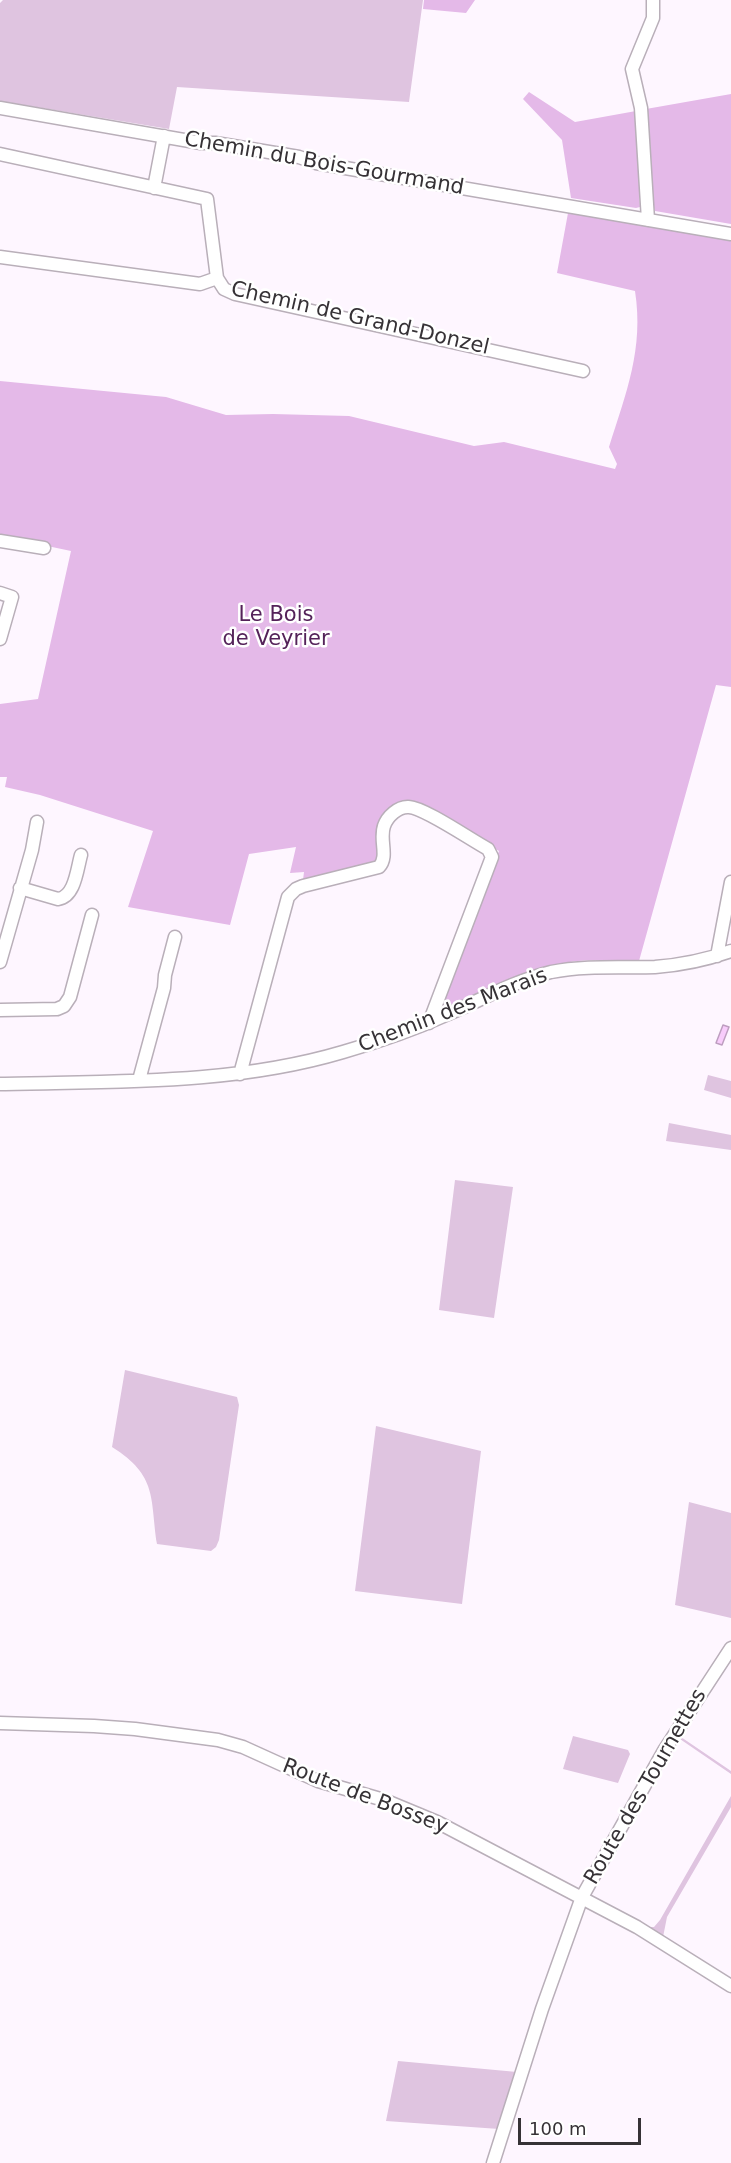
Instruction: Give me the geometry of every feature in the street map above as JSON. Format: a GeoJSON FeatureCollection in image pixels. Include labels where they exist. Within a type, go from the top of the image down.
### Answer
{"type":"FeatureCollection","features":[{"type":"Feature","properties":{"kind":"street"},"geometry":{"type":"LineString","coordinates":[[648,220],[641,108],[632,69],[653,18],[653,0]]}},
{"type":"Feature","properties":{"kind":"street","name":"Chemin du Bois-Gourmand"},"geometry":{"type":"LineString","coordinates":[[0,108],[201,143],[226,145],[316,163],[731,234]]}},
{"type":"Feature","properties":{"kind":"street"},"geometry":{"type":"LineString","coordinates":[[153,188],[164,136]]}},
{"type":"Feature","properties":{"kind":"street","name":"Chemin de Grand-Donzel"},"geometry":{"type":"LineString","coordinates":[[0,154],[207,199],[217,278],[224,289],[236,294],[583,372]]}},
{"type":"Feature","properties":{"kind":"street"},"geometry":{"type":"LineString","coordinates":[[0,257],[200,285],[217,278]]}},
{"type":"Feature","properties":{"kind":"street"},"geometry":{"type":"LineString","coordinates":[[0,541],[44,548]]}},
{"type":"Feature","properties":{"kind":"street"},"geometry":{"type":"LineString","coordinates":[[0,593],[12,597],[0,639]]}},
{"type":"Feature","properties":{"kind":"street"},"geometry":{"type":"LineString","coordinates":[[240,1074],[285,903],[297,884],[379,867],[383,859],[384,826],[389,816],[405,807],[413,808],[441,822],[490,852],[491,862],[429,1023]]}},
{"type":"Feature","properties":{"kind":"street"},"geometry":{"type":"LineString","coordinates":[[0,962],[32,850],[37,822]]}},
{"type":"Feature","properties":{"kind":"street"},"geometry":{"type":"LineString","coordinates":[[20,888],[63,899],[71,890],[81,855]]}},
{"type":"Feature","properties":{"kind":"street"},"geometry":{"type":"LineString","coordinates":[[717,956],[731,882]]}},
{"type":"Feature","properties":{"kind":"street"},"geometry":{"type":"LineString","coordinates":[[0,1010],[57,1009],[64,1006],[70,997],[92,915]]}},
{"type":"Feature","properties":{"kind":"street"},"geometry":{"type":"LineString","coordinates":[[139,1080],[175,937]]}},
{"type":"Feature","properties":{"kind":"street","name":"Chemin des Marais"},"geometry":{"type":"LineString","coordinates":[[0,1084],[192,1079],[240,1074],[340,1053],[429,1023],[512,985],[551,972],[591,967],[669,966],[731,951]]}},
{"type":"Feature","properties":{"kind":"street","name":"Route des Tournettes"},"geometry":{"type":"LineString","coordinates":[[493,2163],[545,1999],[582,1897],[665,1749],[731,1648]]}},
{"type":"Feature","properties":{"kind":"street","name":"Route de Bossey"},"geometry":{"type":"LineString","coordinates":[[0,1723],[125,1728],[230,1743],[318,1781],[384,1800],[428,1818],[653,1936],[731,1986]]}},
{"type":"Feature","properties":{"kind":"shaded area"},"geometry":{"type":"Polygon","coordinates":[[[3,0],[423,0],[409,102],[177,87],[169,129],[0,101],[0,3],[3,0]]]}},
{"type":"Feature","properties":{"kind":"shaded area"},"geometry":{"type":"Polygon","coordinates":[[[723,1025],[729,1027],[722,1045],[716,1043],[723,1025]]]}},
{"type":"Feature","properties":{"kind":"shaded area"},"geometry":{"type":"Polygon","coordinates":[[[708,1075],[731,1081],[731,1098],[704,1090],[708,1075]]]}},
{"type":"Feature","properties":{"kind":"shaded area"},"geometry":{"type":"Polygon","coordinates":[[[669,1123],[731,1135],[731,1150],[666,1141],[669,1123]]]}},
{"type":"Feature","properties":{"kind":"shaded area"},"geometry":{"type":"Polygon","coordinates":[[[455,1180],[513,1187],[494,1318],[439,1310],[455,1180]]]}},
{"type":"Feature","properties":{"kind":"shaded area"},"geometry":{"type":"Polygon","coordinates":[[[125,1370],[237,1397],[239,1405],[219,1540],[211,1551],[157,1544],[152,1501],[145,1478],[127,1458],[112,1447],[125,1370]]]}},
{"type":"Feature","properties":{"kind":"shaded area"},"geometry":{"type":"Polygon","coordinates":[[[376,1426],[481,1451],[462,1604],[355,1591],[376,1426]]]}},
{"type":"Feature","properties":{"kind":"shaded area"},"geometry":{"type":"Polygon","coordinates":[[[689,1502],[731,1513],[731,1618],[675,1605],[689,1502]]]}},
{"type":"Feature","properties":{"kind":"shaded area"},"geometry":{"type":"Polygon","coordinates":[[[678,1735],[731,1771],[731,1774],[677,1737],[678,1735]]]}},
{"type":"Feature","properties":{"kind":"shaded area"},"geometry":{"type":"Polygon","coordinates":[[[573,1736],[628,1750],[630,1754],[618,1783],[563,1769],[573,1736]]]}},
{"type":"Feature","properties":{"kind":"shaded area"},"geometry":{"type":"Polygon","coordinates":[[[731,1796],[731,1807],[667,1917],[663,1937],[646,1927],[654,1927],[660,1920],[731,1796]]]}},
{"type":"Feature","properties":{"kind":"shaded area"},"geometry":{"type":"Polygon","coordinates":[[[398,2061],[517,2072],[499,2129],[386,2121],[398,2061]]]}},
{"type":"Feature","properties":{"kind":"green space"},"geometry":{"type":"Polygon","coordinates":[[[424,0],[475,0],[466,13],[423,9],[424,0]]]}},
{"type":"Feature","properties":{"kind":"green space"},"geometry":{"type":"Polygon","coordinates":[[[529,92],[575,122],[636,111],[640,207],[571,198],[562,140],[523,99],[529,92]]]}},
{"type":"Feature","properties":{"kind":"green space"},"geometry":{"type":"Polygon","coordinates":[[[731,94],[731,224],[655,211],[652,201],[646,109],[731,94]]]}},
{"type":"Feature","properties":{"kind":"green space","name":"Le Bois de Veyrier"},"geometry":{"type":"Polygon","coordinates":[[[568,213],[731,241],[731,687],[716,685],[639,961],[587,961],[553,965],[503,982],[440,1012],[472,914],[499,851],[412,801],[406,801],[390,810],[378,858],[373,865],[303,880],[304,872],[290,873],[296,847],[249,854],[230,925],[128,907],[153,831],[40,795],[5,787],[7,777],[0,777],[0,704],[38,699],[71,551],[0,536],[0,381],[166,397],[226,415],[349,416],[474,446],[504,442],[615,469],[617,464],[609,447],[627,389],[635,352],[637,312],[635,291],[557,273],[568,213]]]}}]}
